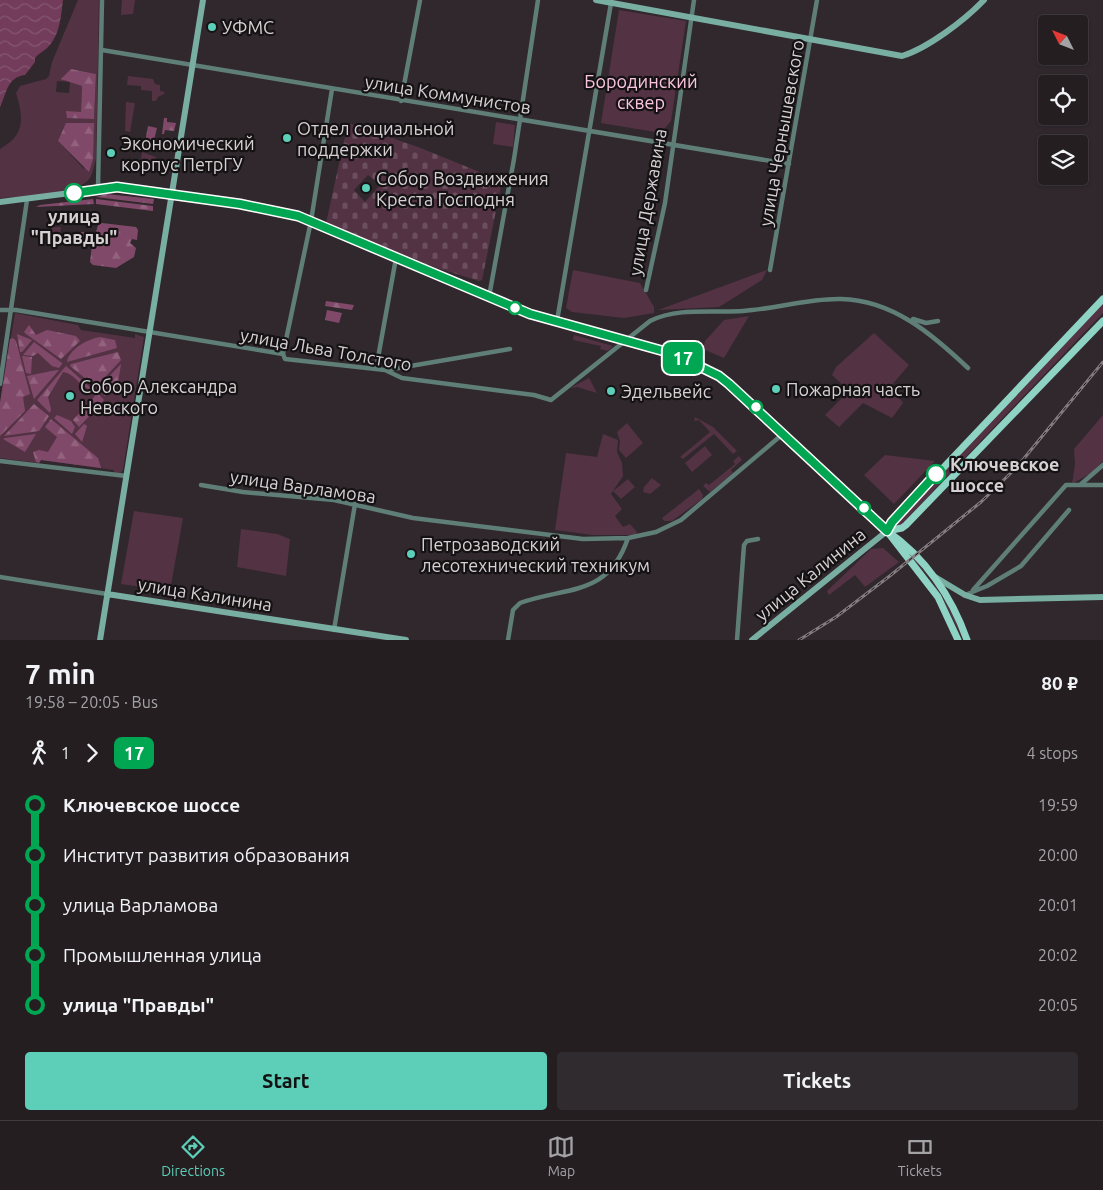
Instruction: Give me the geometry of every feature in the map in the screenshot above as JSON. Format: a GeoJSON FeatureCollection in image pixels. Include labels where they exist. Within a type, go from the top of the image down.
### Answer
{"type":"FeatureCollection","features":[{"type":"Feature","properties":{"kind":"main road"},"geometry":{"type":"LineString","coordinates":[[100,640],[203,0]]}},
{"type":"Feature","properties":{"kind":"main road"},"geometry":{"type":"LineString","coordinates":[[596,0],[902,56],[924,45],[972,12],[984,0]]}},
{"type":"Feature","properties":{"kind":"main road"},"geometry":{"type":"LineString","coordinates":[[0,202],[117,187],[257,207],[298,216],[530,314],[627,339],[674,354],[719,376],[784,433],[887,531],[904,543],[934,576],[951,602],[967,640]]}},
{"type":"Feature","properties":{"kind":"main road"},"geometry":{"type":"LineString","coordinates":[[887,531],[892,522],[950,458],[1103,299]]}},
{"type":"Feature","properties":{"kind":"main road"},"geometry":{"type":"LineString","coordinates":[[887,531],[902,528],[906,525],[1103,321]]}},
{"type":"Feature","properties":{"kind":"main road"},"geometry":{"type":"LineString","coordinates":[[887,531],[938,597],[958,640]]}},
{"type":"Feature","properties":{"kind":"main road","name":"улица Калинина"},"geometry":{"type":"LineString","coordinates":[[752,640],[887,531]]}},
{"type":"Feature","properties":{"kind":"main road"},"geometry":{"type":"LineString","coordinates":[[934,576],[965,595],[980,600],[1103,597]]}},
{"type":"Feature","properties":{"kind":"main road","name":"улица Калинина"},"geometry":{"type":"LineString","coordinates":[[107,594],[406,640]]}},
{"type":"Feature","properties":{"kind":"street"},"geometry":{"type":"LineString","coordinates":[[98,188],[102,0]]}},
{"type":"Feature","properties":{"kind":"street"},"geometry":{"type":"LineString","coordinates":[[401,100],[420,0]]}},
{"type":"Feature","properties":{"kind":"street"},"geometry":{"type":"LineString","coordinates":[[489,297],[502,235],[538,0]]}},
{"type":"Feature","properties":{"kind":"street","name":"улица Державина"},"geometry":{"type":"LineString","coordinates":[[646,290],[665,203],[694,0]]}},
{"type":"Feature","properties":{"kind":"street","name":"улица Чернышевского"},"geometry":{"type":"LineString","coordinates":[[770,270],[817,0]]}},
{"type":"Feature","properties":{"kind":"street"},"geometry":{"type":"LineString","coordinates":[[557,321],[611,3]]}},
{"type":"Feature","properties":{"kind":"street","name":"улица Коммунистов"},"geometry":{"type":"LineString","coordinates":[[102,50],[789,164]]}},
{"type":"Feature","properties":{"kind":"street"},"geometry":{"type":"LineString","coordinates":[[284,354],[311,221],[332,89]]}},
{"type":"Feature","properties":{"kind":"street"},"geometry":{"type":"LineString","coordinates":[[0,384],[27,200]]}},
{"type":"Feature","properties":{"kind":"street"},"geometry":{"type":"LineString","coordinates":[[376,369],[396,258]]}},
{"type":"Feature","properties":{"kind":"street","name":"улица Льва Толстого"},"geometry":{"type":"LineString","coordinates":[[0,310],[12,310],[284,354],[286,359],[386,370],[402,378],[551,400],[650,321],[675,313],[752,311],[841,299],[863,302],[907,317]]}},
{"type":"Feature","properties":{"kind":"street"},"geometry":{"type":"LineString","coordinates":[[907,317],[926,323],[938,321]]}},
{"type":"Feature","properties":{"kind":"street"},"geometry":{"type":"LineString","coordinates":[[907,317],[936,338],[968,368]]}},
{"type":"Feature","properties":{"kind":"street"},"geometry":{"type":"LineString","coordinates":[[386,370],[510,349]]}},
{"type":"Feature","properties":{"kind":"street","name":"улица Варламова"},"geometry":{"type":"LineString","coordinates":[[201,485],[355,504],[413,518],[569,538],[628,538],[656,532],[681,520],[784,433]]}},
{"type":"Feature","properties":{"kind":"street"},"geometry":{"type":"LineString","coordinates":[[0,461],[126,476]]}},
{"type":"Feature","properties":{"kind":"street"},"geometry":{"type":"LineString","coordinates":[[1080,485],[1103,465]]}},
{"type":"Feature","properties":{"kind":"street"},"geometry":{"type":"LineString","coordinates":[[973,590],[1066,485],[1103,485]]}},
{"type":"Feature","properties":{"kind":"street"},"geometry":{"type":"LineString","coordinates":[[334,630],[355,504]]}},
{"type":"Feature","properties":{"kind":"street"},"geometry":{"type":"LineString","coordinates":[[965,595],[973,590],[987,586],[1021,566],[1069,510]]}},
{"type":"Feature","properties":{"kind":"street"},"geometry":{"type":"LineString","coordinates":[[508,640],[514,610],[520,603],[590,585],[604,578],[614,567],[626,546],[628,538]]}},
{"type":"Feature","properties":{"kind":"street"},"geometry":{"type":"LineString","coordinates":[[738,640],[744,546],[747,540],[758,539]]}},
{"type":"Feature","properties":{"kind":"street","name":"улица Калинина"},"geometry":{"type":"LineString","coordinates":[[0,577],[107,594]]}},
{"type":"Feature","properties":{"kind":"green space"},"geometry":{"type":"Polygon","coordinates":[[[78,0],[99,0],[96,159],[90,178],[73,189],[61,192],[0,198],[0,149],[14,138],[20,125],[21,118],[16,93],[20,86],[46,79],[49,76],[52,62],[78,0]],[[71,69],[75,82],[82,86],[81,113],[94,119],[96,74],[71,69]],[[57,81],[56,92],[69,93],[70,82],[57,81]],[[94,123],[58,141],[84,169],[94,123]]]}},
{"type":"Feature","properties":{"kind":"green space"},"geometry":{"type":"Polygon","coordinates":[[[122,0],[135,0],[133,14],[121,15],[122,0]]]}},
{"type":"Feature","properties":{"kind":"green space","name":"Бородинский сквер"},"geometry":{"type":"Polygon","coordinates":[[[619,10],[686,21],[671,121],[661,133],[601,123],[619,10]]]}},
{"type":"Feature","properties":{"kind":"green space"},"geometry":{"type":"Polygon","coordinates":[[[71,69],[96,74],[94,119],[67,118],[66,111],[81,112],[82,86],[61,79],[71,69]]]}},
{"type":"Feature","properties":{"kind":"green space"},"geometry":{"type":"Polygon","coordinates":[[[128,76],[153,79],[155,84],[160,85],[160,91],[165,92],[156,101],[152,101],[152,91],[141,90],[141,86],[127,85],[128,76]]]}},
{"type":"Feature","properties":{"kind":"green space"},"geometry":{"type":"Polygon","coordinates":[[[126,102],[135,103],[130,132],[125,131],[126,102]]]}},
{"type":"Feature","properties":{"kind":"green space"},"geometry":{"type":"Polygon","coordinates":[[[164,118],[167,118],[167,122],[176,123],[174,131],[165,130],[164,134],[162,134],[164,118]]]}},
{"type":"Feature","properties":{"kind":"green space"},"geometry":{"type":"Polygon","coordinates":[[[496,122],[515,125],[513,147],[493,144],[496,122]]]}},
{"type":"Feature","properties":{"kind":"green space"},"geometry":{"type":"Polygon","coordinates":[[[66,123],[94,123],[93,159],[89,172],[58,141],[66,123]]]}},
{"type":"Feature","properties":{"kind":"green space"},"geometry":{"type":"Polygon","coordinates":[[[348,123],[418,147],[502,181],[482,280],[479,281],[437,268],[326,223],[348,123]],[[368,175],[354,190],[365,202],[380,185],[368,175]]]}},
{"type":"Feature","properties":{"kind":"green space"},"geometry":{"type":"Polygon","coordinates":[[[148,126],[157,128],[151,144],[145,142],[148,126]]]}},
{"type":"Feature","properties":{"kind":"green space"},"geometry":{"type":"Polygon","coordinates":[[[142,152],[156,157],[154,167],[140,165],[142,152]]]}},
{"type":"Feature","properties":{"kind":"green space"},"geometry":{"type":"Polygon","coordinates":[[[106,194],[154,199],[153,204],[96,197],[106,194]]]}},
{"type":"Feature","properties":{"kind":"green space"},"geometry":{"type":"Polygon","coordinates":[[[93,199],[94,204],[36,207],[40,205],[93,199]]]}},
{"type":"Feature","properties":{"kind":"green space"},"geometry":{"type":"Polygon","coordinates":[[[96,199],[153,206],[153,211],[96,204],[96,199]]]}},
{"type":"Feature","properties":{"kind":"green space"},"geometry":{"type":"Polygon","coordinates":[[[102,223],[136,227],[138,230],[137,240],[132,239],[130,243],[136,248],[134,257],[116,268],[93,265],[90,262],[92,245],[103,242],[104,237],[89,234],[88,238],[81,237],[81,232],[96,232],[98,225],[102,223]]]}},
{"type":"Feature","properties":{"kind":"green space"},"geometry":{"type":"Polygon","coordinates":[[[52,227],[61,227],[60,236],[48,235],[52,227]]]}},
{"type":"Feature","properties":{"kind":"green space"},"geometry":{"type":"Polygon","coordinates":[[[573,270],[640,283],[654,307],[654,313],[624,318],[572,312],[566,308],[573,270]]]}},
{"type":"Feature","properties":{"kind":"green space"},"geometry":{"type":"Polygon","coordinates":[[[767,270],[762,280],[719,307],[658,310],[767,270]]]}},
{"type":"Feature","properties":{"kind":"green space"},"geometry":{"type":"Polygon","coordinates":[[[326,301],[354,305],[352,310],[325,306],[326,301]]]}},
{"type":"Feature","properties":{"kind":"green space"},"geometry":{"type":"Polygon","coordinates":[[[1103,304],[1103,313],[900,526],[895,527],[896,521],[1103,304]]]}},
{"type":"Feature","properties":{"kind":"green space"},"geometry":{"type":"Polygon","coordinates":[[[327,310],[342,313],[339,323],[325,320],[327,310]]]}},
{"type":"Feature","properties":{"kind":"green space"},"geometry":{"type":"Polygon","coordinates":[[[15,313],[78,325],[81,330],[135,338],[135,334],[144,337],[123,470],[120,474],[114,473],[114,470],[41,460],[39,463],[0,458],[0,403],[15,313]]]}},
{"type":"Feature","properties":{"kind":"green space"},"geometry":{"type":"Polygon","coordinates":[[[749,316],[724,358],[703,349],[705,341],[724,320],[749,316]]]}},
{"type":"Feature","properties":{"kind":"green space"},"geometry":{"type":"Polygon","coordinates":[[[29,325],[36,335],[47,330],[76,336],[80,341],[61,359],[24,332],[29,325]]]}},
{"type":"Feature","properties":{"kind":"green space"},"geometry":{"type":"Polygon","coordinates":[[[874,333],[909,365],[891,386],[903,403],[892,418],[863,403],[839,427],[825,415],[849,391],[832,375],[836,367],[874,333]]]}},
{"type":"Feature","properties":{"kind":"green space"},"geometry":{"type":"Polygon","coordinates":[[[17,334],[32,340],[22,352],[20,352],[17,334]]]}},
{"type":"Feature","properties":{"kind":"green space"},"geometry":{"type":"Polygon","coordinates":[[[574,335],[613,346],[608,351],[600,349],[601,346],[573,340],[574,335]]]}},
{"type":"Feature","properties":{"kind":"green space"},"geometry":{"type":"Polygon","coordinates":[[[100,337],[115,340],[117,348],[67,362],[71,353],[80,345],[100,337]]]}},
{"type":"Feature","properties":{"kind":"green space"},"geometry":{"type":"Polygon","coordinates":[[[13,338],[16,341],[30,394],[23,397],[25,411],[0,436],[0,403],[10,339],[13,338]]]}},
{"type":"Feature","properties":{"kind":"green space"},"geometry":{"type":"Polygon","coordinates":[[[34,342],[62,363],[59,368],[52,366],[38,353],[33,356],[23,355],[34,342]]]}},
{"type":"Feature","properties":{"kind":"green space"},"geometry":{"type":"Polygon","coordinates":[[[118,352],[121,360],[96,387],[70,366],[71,364],[118,352]]]}},
{"type":"Feature","properties":{"kind":"green space"},"geometry":{"type":"Polygon","coordinates":[[[22,356],[32,357],[31,374],[26,373],[22,356]]]}},
{"type":"Feature","properties":{"kind":"green space"},"geometry":{"type":"Polygon","coordinates":[[[121,364],[118,383],[105,396],[97,389],[121,364]]]}},
{"type":"Feature","properties":{"kind":"green space"},"geometry":{"type":"Polygon","coordinates":[[[66,366],[93,390],[85,387],[68,373],[63,372],[48,397],[50,413],[37,400],[66,366]]]}},
{"type":"Feature","properties":{"kind":"green space"},"geometry":{"type":"Polygon","coordinates":[[[59,370],[34,399],[27,376],[59,370]]]}},
{"type":"Feature","properties":{"kind":"green space"},"geometry":{"type":"Polygon","coordinates":[[[589,378],[597,393],[577,387],[570,388],[589,378]]]}},
{"type":"Feature","properties":{"kind":"green space"},"geometry":{"type":"Polygon","coordinates":[[[96,392],[104,400],[79,427],[73,420],[95,396],[96,392]]]}},
{"type":"Feature","properties":{"kind":"green space"},"geometry":{"type":"Polygon","coordinates":[[[34,404],[49,416],[39,431],[4,436],[34,404]]]}},
{"type":"Feature","properties":{"kind":"green space"},"geometry":{"type":"Polygon","coordinates":[[[57,415],[71,421],[75,427],[72,434],[54,418],[57,415]]]}},
{"type":"Feature","properties":{"kind":"green space"},"geometry":{"type":"Polygon","coordinates":[[[1103,415],[1103,461],[1091,473],[1072,484],[1075,464],[1074,449],[1103,415]]]}},
{"type":"Feature","properties":{"kind":"green space"},"geometry":{"type":"Polygon","coordinates":[[[695,417],[713,427],[737,451],[733,454],[714,434],[683,459],[680,457],[710,432],[699,420],[694,421],[695,417]]]}},
{"type":"Feature","properties":{"kind":"green space"},"geometry":{"type":"Polygon","coordinates":[[[51,419],[98,458],[101,468],[41,460],[39,463],[36,462],[33,452],[39,450],[48,452],[57,437],[45,427],[51,419]]]}},
{"type":"Feature","properties":{"kind":"green space"},"geometry":{"type":"Polygon","coordinates":[[[627,423],[643,443],[626,458],[619,450],[620,441],[617,432],[627,423]]]}},
{"type":"Feature","properties":{"kind":"green space"},"geometry":{"type":"Polygon","coordinates":[[[84,424],[87,426],[82,442],[75,434],[84,424]]]}},
{"type":"Feature","properties":{"kind":"green space"},"geometry":{"type":"Polygon","coordinates":[[[36,434],[25,452],[3,439],[5,438],[36,434]]]}},
{"type":"Feature","properties":{"kind":"green space"},"geometry":{"type":"Polygon","coordinates":[[[603,434],[618,440],[617,452],[622,463],[623,476],[611,494],[622,509],[615,516],[623,527],[630,524],[637,532],[636,535],[593,535],[555,530],[566,453],[597,457],[603,434]]]}},
{"type":"Feature","properties":{"kind":"green space"},"geometry":{"type":"Polygon","coordinates":[[[705,446],[712,455],[692,472],[685,463],[705,446]]]}},
{"type":"Feature","properties":{"kind":"green space"},"geometry":{"type":"Polygon","coordinates":[[[885,455],[935,461],[894,504],[864,475],[885,455]]]}},
{"type":"Feature","properties":{"kind":"green space"},"geometry":{"type":"Polygon","coordinates":[[[739,456],[742,460],[731,470],[733,473],[710,492],[703,486],[706,483],[709,485],[735,464],[733,461],[739,456]]]}},
{"type":"Feature","properties":{"kind":"green space"},"geometry":{"type":"Polygon","coordinates":[[[652,478],[661,485],[650,494],[643,492],[644,487],[652,478]]]}},
{"type":"Feature","properties":{"kind":"green space"},"geometry":{"type":"Polygon","coordinates":[[[628,479],[635,487],[621,499],[613,491],[628,479]]]}},
{"type":"Feature","properties":{"kind":"green space"},"geometry":{"type":"Polygon","coordinates":[[[699,489],[703,495],[702,499],[672,521],[664,521],[662,518],[699,489]]]}},
{"type":"Feature","properties":{"kind":"green space"},"geometry":{"type":"Polygon","coordinates":[[[134,511],[183,518],[170,591],[121,584],[134,511]]]}},
{"type":"Feature","properties":{"kind":"green space"},"geometry":{"type":"Polygon","coordinates":[[[241,529],[277,534],[290,539],[286,576],[237,567],[241,529]]]}},
{"type":"Feature","properties":{"kind":"green space"},"geometry":{"type":"Polygon","coordinates":[[[883,548],[899,562],[865,587],[855,575],[829,595],[827,591],[871,549],[883,548]]]}},
{"type":"Feature","properties":{"kind":"green space"},"geometry":{"type":"Polygon","coordinates":[[[906,549],[923,570],[928,577],[905,550],[906,549]]]}},
{"type":"Feature","properties":{"kind":"green space"},"geometry":{"type":"Polygon","coordinates":[[[931,581],[946,603],[963,640],[943,599],[931,581]]]}},
{"type":"Feature","properties":{"kind":"water"},"geometry":{"type":"Polygon","coordinates":[[[0,0],[63,0],[55,37],[48,47],[35,58],[35,62],[25,75],[19,76],[11,82],[0,107],[0,0]]]}},
{"type":"Feature","properties":{"kind":"railway"},"geometry":{"type":"LineString","coordinates":[[799,640],[836,617],[981,502],[1017,467],[1103,362]]}},
{"type":"Feature","properties":{"kind":"bus line","name":"17"},"geometry":{"type":"LineString","coordinates":[[74,193],[117,187],[284,212],[311,221],[530,314],[627,339],[674,354],[719,376],[746,398],[887,531],[892,522],[936,474]]}},
{"type":"Feature","properties":{"kind":"place","name":"УФМС"},"geometry":{"type":"Point","coordinates":[212,27]}},
{"type":"Feature","properties":{"kind":"place","name":"Отдел социальной поддержки"},"geometry":{"type":"Point","coordinates":[287,138]}},
{"type":"Feature","properties":{"kind":"place","name":"Экономический корпус ПетрГУ"},"geometry":{"type":"Point","coordinates":[111,153]}},
{"type":"Feature","properties":{"kind":"place","name":"Собор Воздвижения Креста Господня"},"geometry":{"type":"Point","coordinates":[366,188]}},
{"type":"Feature","properties":{"kind":"place","name":"улица \"Правды\""},"geometry":{"type":"Point","coordinates":[74,193]}},
{"type":"Feature","properties":{"kind":"place","name":"Пожарная часть"},"geometry":{"type":"Point","coordinates":[776,389]}},
{"type":"Feature","properties":{"kind":"place","name":"Эдельвейс"},"geometry":{"type":"Point","coordinates":[611,391]}},
{"type":"Feature","properties":{"kind":"place","name":"Собор Александра Невского"},"geometry":{"type":"Point","coordinates":[70,396]}},
{"type":"Feature","properties":{"kind":"place","name":"Ключевское шоссе"},"geometry":{"type":"Point","coordinates":[936,474]}},
{"type":"Feature","properties":{"kind":"place","name":"Петрозаводский лесотехнический техникум"},"geometry":{"type":"Point","coordinates":[411,554]}}]}
